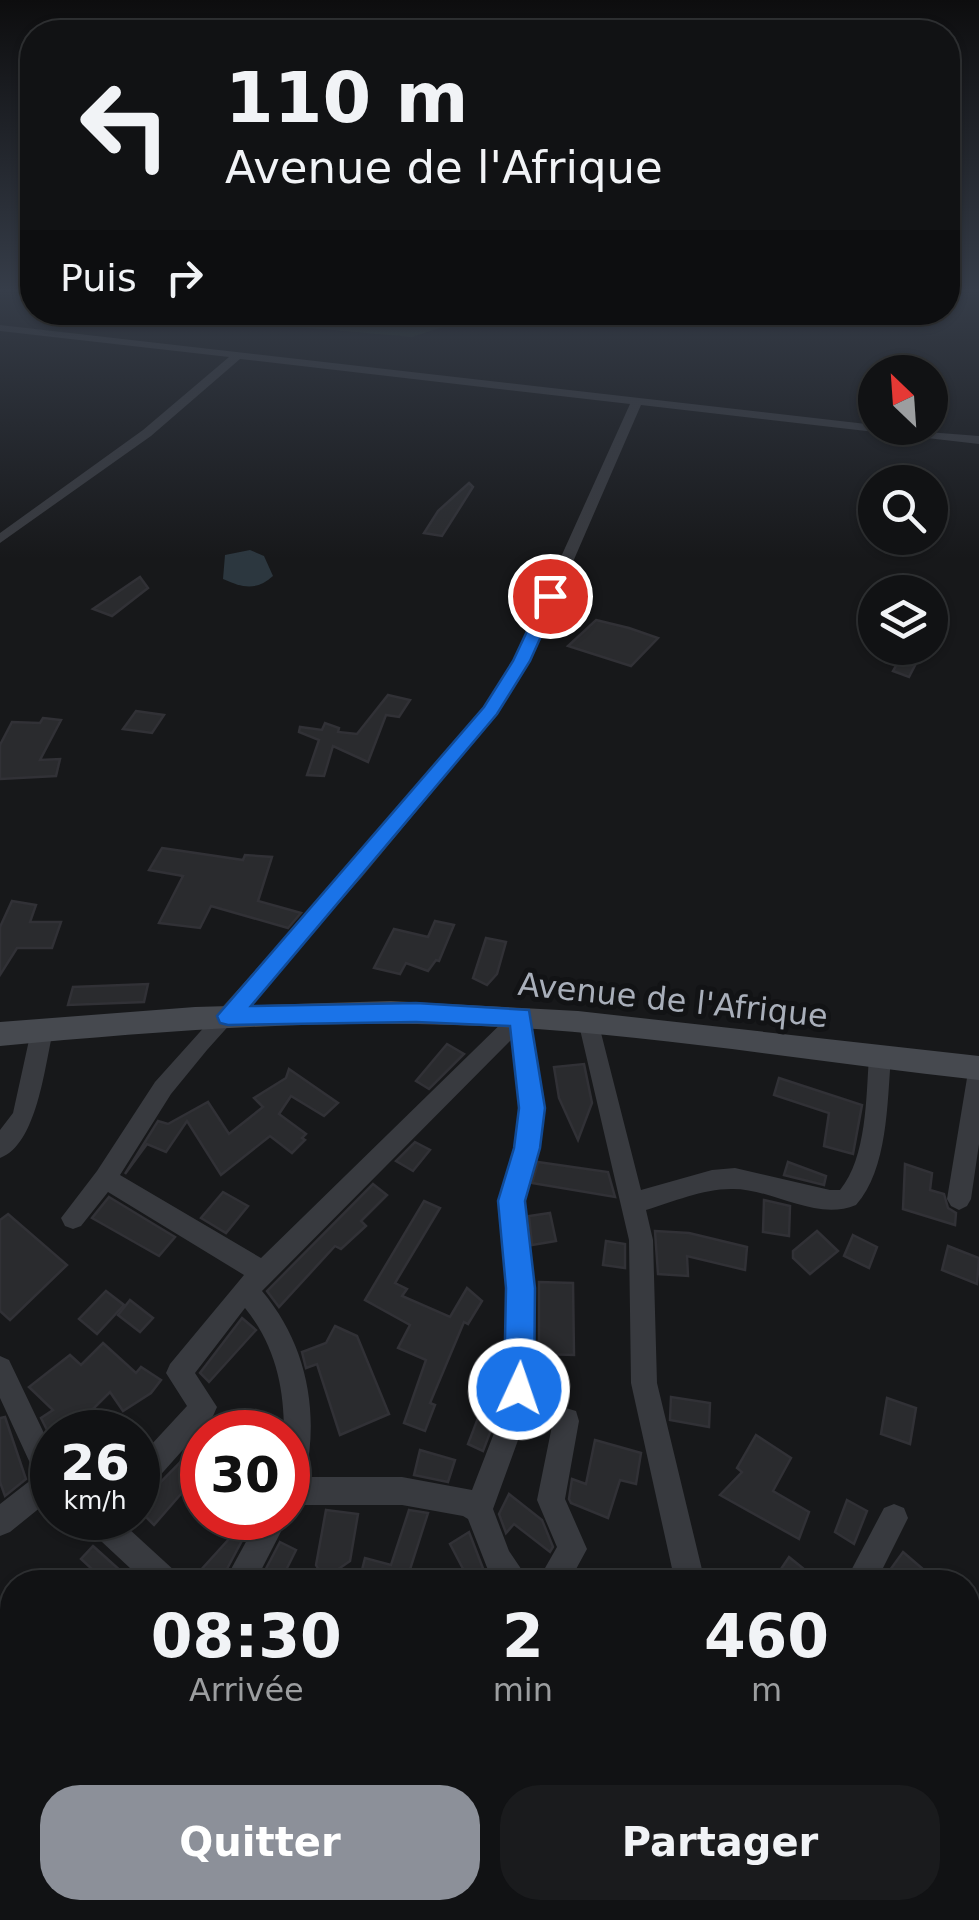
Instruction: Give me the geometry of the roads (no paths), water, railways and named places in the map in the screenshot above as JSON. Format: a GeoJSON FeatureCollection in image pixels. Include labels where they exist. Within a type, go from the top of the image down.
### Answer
{"type":"FeatureCollection","features":[{"type":"Feature","properties":{"kind":"main road","name":"Avenue de l'Afrique"},"geometry":{"type":"LineString","coordinates":[[0,1034],[228,1016],[416,1013],[520,1017],[979,1070]]}},
{"type":"Feature","properties":{"kind":"street"},"geometry":{"type":"LineString","coordinates":[[0,539],[147,432],[210,380]]}},
{"type":"Feature","properties":{"kind":"street"},"geometry":{"type":"LineString","coordinates":[[447,380],[979,440]]}},
{"type":"Feature","properties":{"kind":"street"},"geometry":{"type":"LineString","coordinates":[[73,1218],[105,1178],[163,1088],[491,710],[522,661],[637,401]]}},
{"type":"Feature","properties":{"kind":"street"},"geometry":{"type":"LineString","coordinates":[[160,1456],[204,1407],[180,1373],[254,1282],[520,1017]]}},
{"type":"Feature","properties":{"kind":"street"},"geometry":{"type":"LineString","coordinates":[[506,1570],[498,1560],[479,1508],[516,1410],[522,1368],[512,1201],[527,1148],[532,1108],[520,1017]]}},
{"type":"Feature","properties":{"kind":"street"},"geometry":{"type":"LineString","coordinates":[[589,1025],[640,1240],[644,1382],[687,1570]]}},
{"type":"Feature","properties":{"kind":"street"},"geometry":{"type":"LineString","coordinates":[[0,1148],[23,1116],[42,1030]]}},
{"type":"Feature","properties":{"kind":"street"},"geometry":{"type":"LineString","coordinates":[[632,1202],[712,1180],[735,1178],[830,1201],[844,1200],[852,1194],[870,1141],[880,1057]]}},
{"type":"Feature","properties":{"kind":"street"},"geometry":{"type":"LineString","coordinates":[[959,1199],[979,1070]]}},
{"type":"Feature","properties":{"kind":"street"},"geometry":{"type":"LineString","coordinates":[[105,1178],[254,1282],[284,1342],[297,1410]]}},
{"type":"Feature","properties":{"kind":"street"},"geometry":{"type":"LineString","coordinates":[[0,1368],[30,1433]]}},
{"type":"Feature","properties":{"kind":"street"},"geometry":{"type":"LineString","coordinates":[[560,1570],[572,1550],[551,1500],[566,1421]]}},
{"type":"Feature","properties":{"kind":"street"},"geometry":{"type":"LineString","coordinates":[[310,1492],[402,1491],[466,1502],[479,1508]]}},
{"type":"Feature","properties":{"kind":"street"},"geometry":{"type":"LineString","coordinates":[[3,1514],[30,1495]]}},
{"type":"Feature","properties":{"kind":"street"},"geometry":{"type":"LineString","coordinates":[[866,1570],[894,1518]]}},
{"type":"Feature","properties":{"kind":"street"},"geometry":{"type":"LineString","coordinates":[[123,1540],[154,1570]]}},
{"type":"Feature","properties":{"kind":"street"},"geometry":{"type":"LineString","coordinates":[[246,1570],[262,1540]]}}]}
